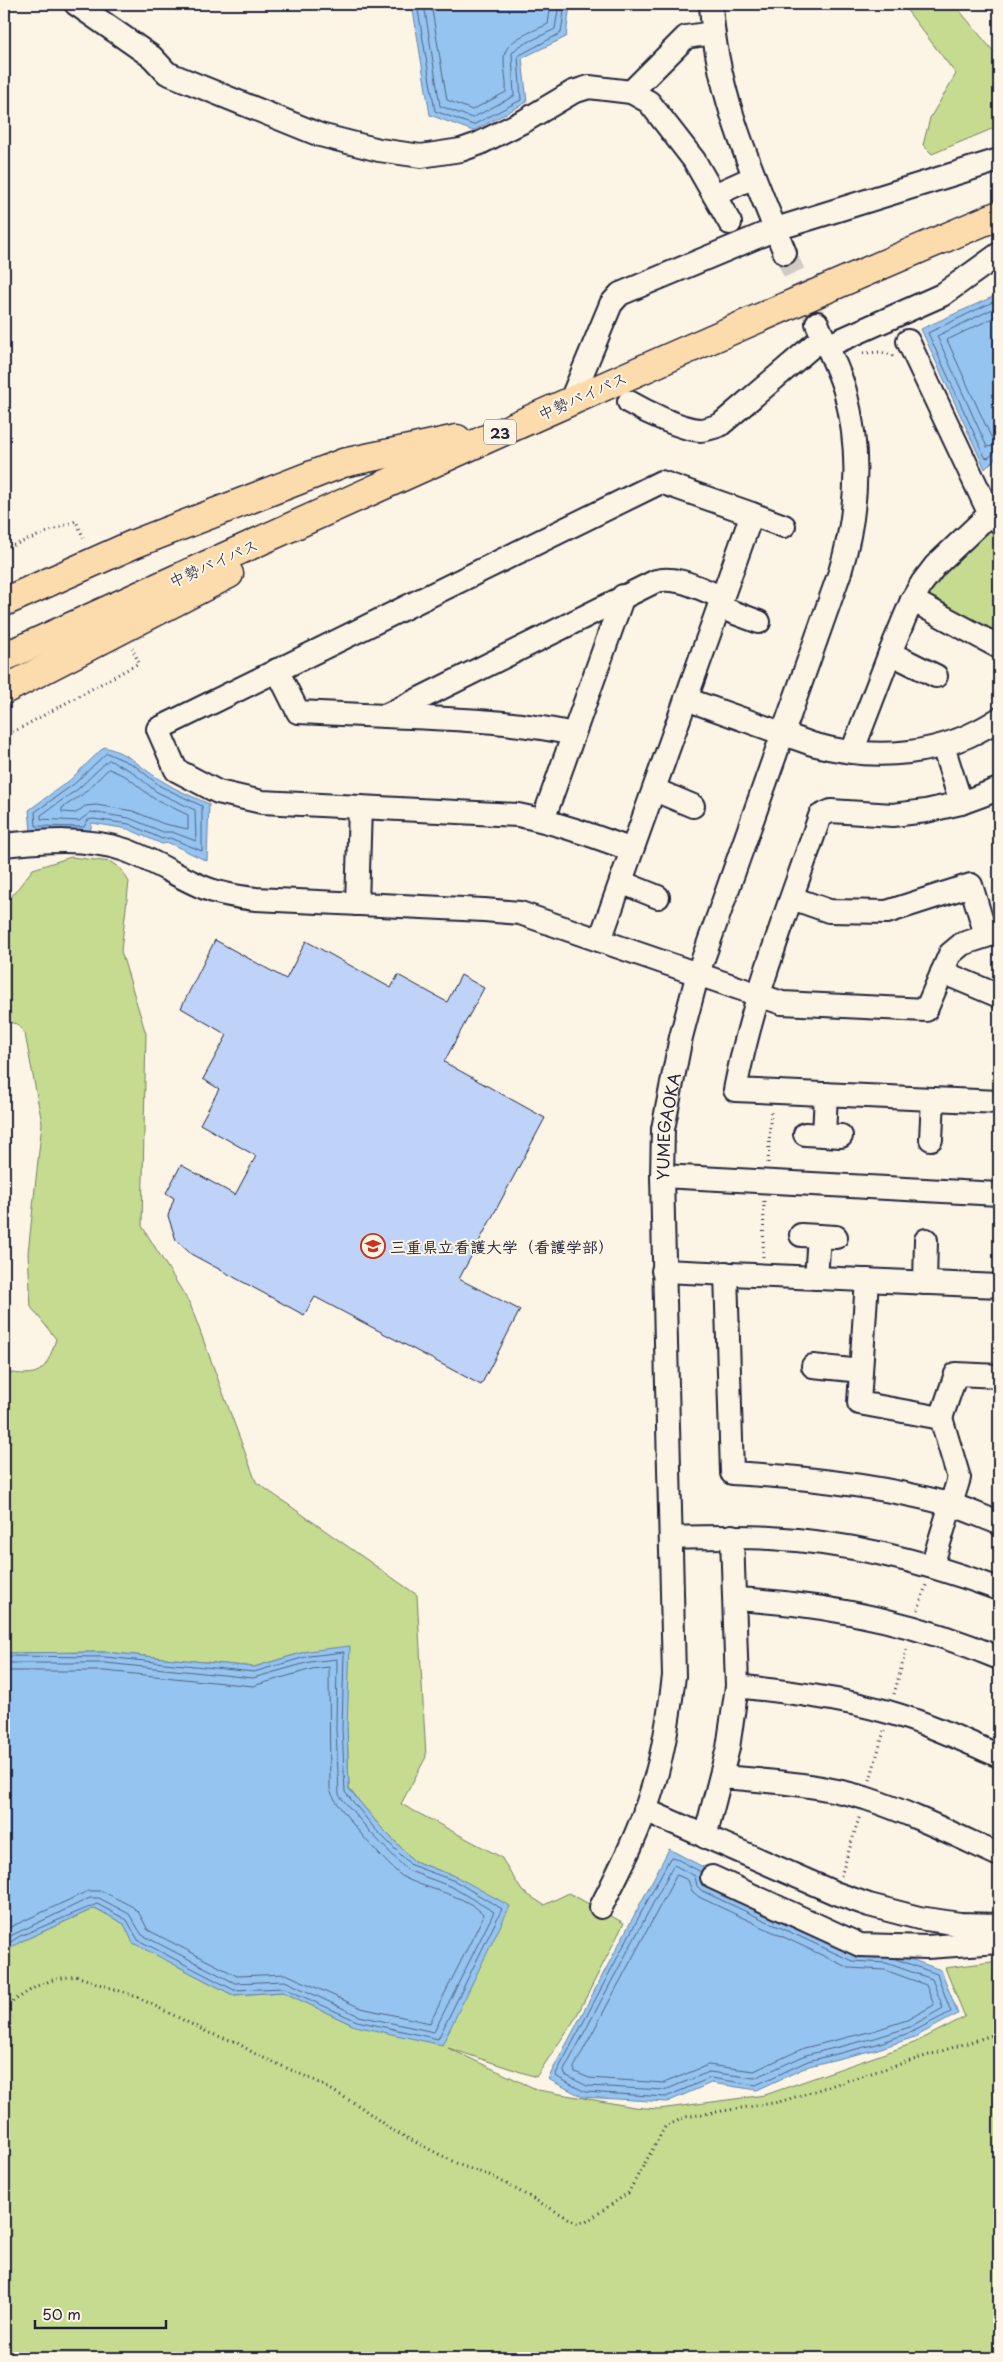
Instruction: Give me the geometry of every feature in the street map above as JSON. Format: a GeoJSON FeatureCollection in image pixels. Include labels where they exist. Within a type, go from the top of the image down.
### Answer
{"type":"FeatureCollection","features":[{"type":"Feature","properties":{"kind":"highway","name":"中勢バイパス"},"geometry":{"type":"LineString","coordinates":[[4,657],[763,314],[999,215]]}},
{"type":"Feature","properties":{"kind":"highway"},"geometry":{"type":"LineString","coordinates":[[4,602],[134,544],[343,463],[508,428]]}},
{"type":"Feature","properties":{"kind":"highway"},"geometry":{"type":"LineString","coordinates":[[4,690],[508,428]]}},
{"type":"Feature","properties":{"kind":"street"},"geometry":{"type":"LineString","coordinates":[[76,4],[152,57],[167,73],[320,135],[379,150],[421,156],[461,150],[495,137],[573,92],[589,87],[631,92],[649,102],[694,160],[730,222]]}},
{"type":"Feature","properties":{"kind":"street"},"geometry":{"type":"LineString","coordinates":[[711,4],[712,33],[729,110],[754,177],[786,253]]}},
{"type":"Feature","properties":{"kind":"street"},"geometry":{"type":"LineString","coordinates":[[631,92],[686,37],[712,33]]}},
{"type":"Feature","properties":{"kind":"street"},"geometry":{"type":"LineString","coordinates":[[571,400],[611,304],[620,294],[776,229],[999,160]]}},
{"type":"Feature","properties":{"kind":"street"},"geometry":{"type":"LineString","coordinates":[[714,195],[754,177]]}},
{"type":"Feature","properties":{"kind":"street"},"geometry":{"type":"LineString","coordinates":[[629,402],[641,409],[689,428],[702,430],[720,425],[822,335],[942,294],[999,254]]}},
{"type":"Feature","properties":{"kind":"street","name":"YUMEGAOKA"},"geometry":{"type":"LineString","coordinates":[[601,1908],[626,1857],[645,1810],[663,1742],[674,1676],[663,1271],[662,1176],[664,1129],[681,1037],[698,973],[840,572],[848,547],[854,512],[856,472],[853,430],[844,389],[822,335]]}},
{"type":"Feature","properties":{"kind":"street"},"geometry":{"type":"LineString","coordinates":[[852,752],[890,653],[912,600],[922,583],[935,566],[996,513],[908,341]]}},
{"type":"Feature","properties":{"kind":"street"},"geometry":{"type":"LineString","coordinates":[[632,850],[543,820],[496,812],[262,802],[218,792],[176,770],[158,729],[661,482],[784,526]]}},
{"type":"Feature","properties":{"kind":"street"},"geometry":{"type":"LineString","coordinates":[[600,940],[752,514]]}},
{"type":"Feature","properties":{"kind":"street"},"geometry":{"type":"LineString","coordinates":[[385,716],[623,596],[665,578],[720,602],[759,622]]}},
{"type":"Feature","properties":{"kind":"street"},"geometry":{"type":"LineString","coordinates":[[543,820],[623,596]]}},
{"type":"Feature","properties":{"kind":"street"},"geometry":{"type":"LineString","coordinates":[[912,600],[999,647]]}},
{"type":"Feature","properties":{"kind":"street"},"geometry":{"type":"LineString","coordinates":[[890,653],[936,676]]}},
{"type":"Feature","properties":{"kind":"street"},"geometry":{"type":"LineString","coordinates":[[277,670],[298,712],[501,722],[541,727],[573,734]]}},
{"type":"Feature","properties":{"kind":"street"},"geometry":{"type":"LineString","coordinates":[[686,699],[826,748],[852,752],[894,754],[943,746],[973,734],[999,719]]}},
{"type":"Feature","properties":{"kind":"street"},"geometry":{"type":"LineString","coordinates":[[943,746],[961,803]]}},
{"type":"Feature","properties":{"kind":"street"},"geometry":{"type":"LineString","coordinates":[[999,789],[961,803],[926,812],[893,815],[831,811],[820,816],[757,994],[744,1043],[735,1090],[999,1102]]}},
{"type":"Feature","properties":{"kind":"street"},"geometry":{"type":"LineString","coordinates":[[654,790],[694,804]]}},
{"type":"Feature","properties":{"kind":"street"},"geometry":{"type":"LineString","coordinates":[[357,904],[360,806]]}},
{"type":"Feature","properties":{"kind":"street"},"geometry":{"type":"LineString","coordinates":[[4,845],[76,841],[108,845],[141,856],[200,886],[222,894],[256,899],[484,910],[520,914],[782,1003],[926,1010],[950,954],[962,944],[992,934],[971,885],[887,912],[829,911],[792,898]]}},
{"type":"Feature","properties":{"kind":"street"},"geometry":{"type":"LineString","coordinates":[[621,882],[659,896]]}},
{"type":"Feature","properties":{"kind":"street"},"geometry":{"type":"LineString","coordinates":[[942,972],[999,996]]}},
{"type":"Feature","properties":{"kind":"street"},"geometry":{"type":"LineString","coordinates":[[823,1135],[826,1094]]}},
{"type":"Feature","properties":{"kind":"street"},"geometry":{"type":"LineString","coordinates":[[930,1139],[934,1099]]}},
{"type":"Feature","properties":{"kind":"street"},"geometry":{"type":"LineString","coordinates":[[662,1176],[999,1194]]}},
{"type":"Feature","properties":{"kind":"street"},"geometry":{"type":"LineString","coordinates":[[816,1278],[818,1236]]}},
{"type":"Feature","properties":{"kind":"street"},"geometry":{"type":"LineString","coordinates":[[926,1283],[927,1240]]}},
{"type":"Feature","properties":{"kind":"street"},"geometry":{"type":"LineString","coordinates":[[663,1271],[999,1286]]}},
{"type":"Feature","properties":{"kind":"street"},"geometry":{"type":"LineString","coordinates":[[726,1273],[732,1473],[801,1477],[847,1483],[950,1505],[999,1523]]}},
{"type":"Feature","properties":{"kind":"street"},"geometry":{"type":"LineString","coordinates":[[867,1280],[860,1403],[941,1418]]}},
{"type":"Feature","properties":{"kind":"street"},"geometry":{"type":"LineString","coordinates":[[813,1367],[861,1371]]}},
{"type":"Feature","properties":{"kind":"street"},"geometry":{"type":"LineString","coordinates":[[932,1566],[959,1478],[941,1418],[956,1374],[999,1376]]}},
{"type":"Feature","properties":{"kind":"street"},"geometry":{"type":"LineString","coordinates":[[671,1538],[732,1536],[849,1546],[932,1566],[999,1589]]}},
{"type":"Feature","properties":{"kind":"street"},"geometry":{"type":"LineString","coordinates":[[705,1837],[728,1748],[737,1686],[732,1536]]}},
{"type":"Feature","properties":{"kind":"street"},"geometry":{"type":"LineString","coordinates":[[735,1599],[790,1603],[878,1618],[938,1634],[999,1658]]}},
{"type":"Feature","properties":{"kind":"street"},"geometry":{"type":"LineString","coordinates":[[737,1686],[838,1700],[889,1712],[926,1725],[999,1756]]}},
{"type":"Feature","properties":{"kind":"street"},"geometry":{"type":"LineString","coordinates":[[721,1777],[794,1783],[865,1798],[999,1855]]}},
{"type":"Feature","properties":{"kind":"street"},"geometry":{"type":"LineString","coordinates":[[645,1810],[835,1893],[869,1905],[919,1918],[960,1924],[999,1925]]}},
{"type":"Feature","properties":{"kind":"street"},"geometry":{"type":"LineString","coordinates":[[712,1877],[860,1945],[928,1947],[999,1942]]}},
{"type":"Feature","properties":{"kind":"path"},"geometry":{"type":"LineString","coordinates":[[857,353],[881,352],[919,363]]}},
{"type":"Feature","properties":{"kind":"path"},"geometry":{"type":"LineString","coordinates":[[4,549],[76,521],[84,539]]}},
{"type":"Feature","properties":{"kind":"path"},"geometry":{"type":"LineString","coordinates":[[4,738],[139,663],[132,648]]}},
{"type":"Feature","properties":{"kind":"path"},"geometry":{"type":"LineString","coordinates":[[763,1275],[766,1182],[772,1091]]}},
{"type":"Feature","properties":{"kind":"path"},"geometry":{"type":"LineString","coordinates":[[4,2007],[37,1986],[55,1979],[76,1976],[137,1997],[209,2033],[236,2042],[257,2055],[316,2080],[362,2107],[390,2129],[462,2166],[492,2176],[577,2223],[586,2222],[628,2193],[665,2127],[685,2117],[779,2102],[999,2033]]}},
{"type":"Feature","properties":{"kind":"green space"},"geometry":{"type":"Polygon","coordinates":[[[902,4],[954,4],[994,52],[999,47],[999,126],[932,154],[923,145],[930,118],[956,74],[902,4]]]}},
{"type":"Feature","properties":{"kind":"green space"},"geometry":{"type":"Polygon","coordinates":[[[999,514],[999,637],[931,600],[927,589],[999,514]]]}},
{"type":"Feature","properties":{"kind":"green space"},"geometry":{"type":"Polygon","coordinates":[[[71,857],[111,862],[122,870],[129,882],[121,951],[146,1034],[142,1226],[190,1304],[256,1482],[417,1595],[426,1757],[401,1804],[501,1857],[522,1891],[544,1905],[569,1893],[624,1923],[575,2019],[536,2077],[448,2048],[538,2090],[634,2107],[659,2109],[765,2095],[914,2043],[965,2017],[945,1968],[999,1961],[999,2358],[4,2358],[4,1952],[22,1941],[95,1908],[124,1924],[134,1943],[233,1995],[283,1992],[355,2026],[457,1877],[414,1861],[379,1825],[349,1789],[347,1728],[308,1651],[254,1667],[105,1652],[7,1653],[4,1651],[4,1372],[26,1374],[39,1370],[48,1360],[56,1339],[31,1307],[28,1253],[42,1123],[25,1034],[17,1024],[4,1021],[4,906],[33,869],[71,857]]]}},
{"type":"Feature","properties":{"kind":"water"},"geometry":{"type":"Polygon","coordinates":[[[412,4],[570,4],[566,37],[522,58],[527,102],[473,131],[430,115],[412,4]]]}},
{"type":"Feature","properties":{"kind":"water"},"geometry":{"type":"Polygon","coordinates":[[[999,294],[999,455],[985,469],[921,329],[999,294]]]}},
{"type":"Feature","properties":{"kind":"water"},"geometry":{"type":"Polygon","coordinates":[[[104,747],[122,754],[169,785],[209,804],[207,861],[169,843],[162,844],[128,829],[92,823],[90,832],[31,831],[29,810],[70,780],[104,747]]]}},
{"type":"Feature","properties":{"kind":"water"},"geometry":{"type":"Polygon","coordinates":[[[350,1646],[347,1728],[349,1789],[379,1825],[414,1861],[457,1877],[510,1906],[442,2045],[355,2026],[283,1992],[233,1995],[133,1943],[124,1924],[95,1908],[22,1941],[4,1952],[4,1651],[8,1653],[105,1652],[254,1667],[308,1651],[350,1646]]]}},
{"type":"Feature","properties":{"kind":"water"},"geometry":{"type":"Polygon","coordinates":[[[669,1849],[803,1915],[906,1958],[941,1970],[958,2014],[915,2037],[878,2049],[809,2066],[757,2090],[711,2083],[667,2102],[583,2097],[548,2079],[669,1849]]]}},
{"type":"Feature","properties":{"kind":"building"},"geometry":{"type":"Polygon","coordinates":[[[215,940],[286,979],[306,941],[391,988],[398,975],[447,1002],[461,975],[484,988],[444,1062],[545,1118],[459,1279],[520,1310],[481,1385],[315,1297],[304,1315],[191,1254],[176,1240],[168,1216],[174,1198],[166,1193],[181,1165],[235,1195],[256,1156],[200,1124],[219,1089],[203,1079],[227,1035],[181,1008],[215,940]]]}},
{"type":"Feature","properties":{"kind":"tunnel"},"geometry":{"type":"LineString","coordinates":[[785,253],[817,323]]}},
{"type":"Feature","properties":{"kind":"place","name":"三重県立看護大学（看護学部）"},"geometry":{"type":"Point","coordinates":[373,1246]}}]}
